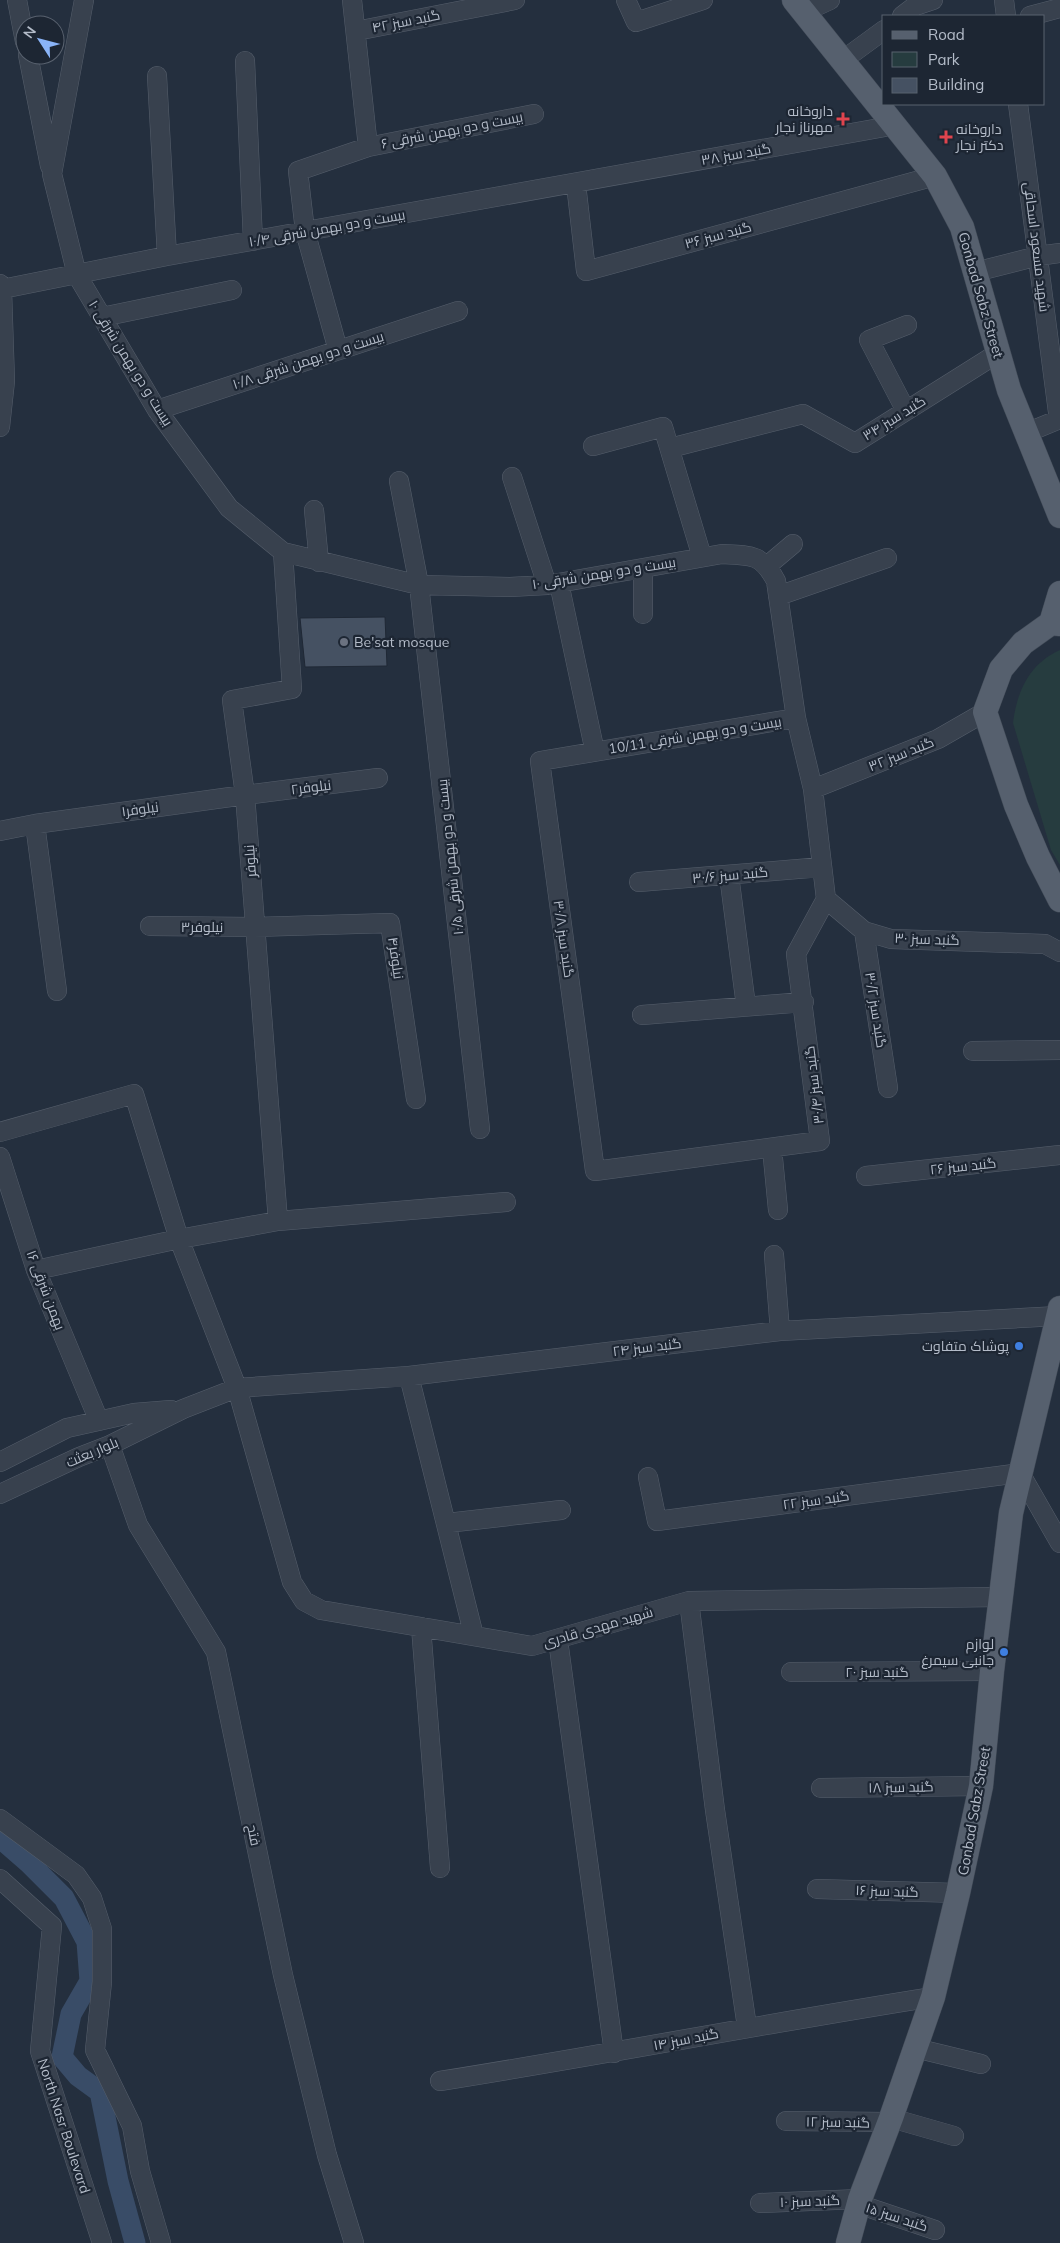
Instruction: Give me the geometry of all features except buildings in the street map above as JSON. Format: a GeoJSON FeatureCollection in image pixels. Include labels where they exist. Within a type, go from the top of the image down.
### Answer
{"type":"FeatureCollection","features":[{"type":"Feature","properties":{"kind":"main road","name":"Gonbad Sabz Street"},"geometry":{"type":"LineString","coordinates":[[799,6],[935,176],[962,227],[1009,390],[1060,516]]}},
{"type":"Feature","properties":{"kind":"main road"},"geometry":{"type":"LineString","coordinates":[[1060,593],[1056,623],[1023,643],[1001,669],[984,712],[1016,805],[1038,857],[1060,900]]}},
{"type":"Feature","properties":{"kind":"main road","name":"Gonbad Sabz Street"},"geometry":{"type":"LineString","coordinates":[[848,2243],[859,2202],[933,1997],[958,1893],[981,1786],[992,1671],[1011,1513],[1059,1312]]}},
{"type":"Feature","properties":{"kind":"street"},"geometry":{"type":"LineString","coordinates":[[16,0],[19,15]]}},
{"type":"Feature","properties":{"kind":"street","name":"بیست و دو بهمن شرقی ۱۰"},"geometry":{"type":"LineString","coordinates":[[84,0],[52,174],[77,275],[157,410],[229,508],[283,552],[419,585],[510,587],[553,584],[722,554],[744,554],[759,559],[768,565]]}},
{"type":"Feature","properties":{"kind":"street","name":"بیست و دو بهمن شرقی ۶"},"geometry":{"type":"LineString","coordinates":[[352,0],[368,147],[534,114]]}},
{"type":"Feature","properties":{"kind":"street","name":"گنبد سبز ۴۲"},"geometry":{"type":"LineString","coordinates":[[356,31],[514,0]]}},
{"type":"Feature","properties":{"kind":"street"},"geometry":{"type":"LineString","coordinates":[[626,0],[636,22],[703,0]]}},
{"type":"Feature","properties":{"kind":"street"},"geometry":{"type":"LineString","coordinates":[[799,6],[830,0]]}},
{"type":"Feature","properties":{"kind":"street"},"geometry":{"type":"LineString","coordinates":[[903,15],[915,6],[933,0]]}},
{"type":"Feature","properties":{"kind":"street"},"geometry":{"type":"LineString","coordinates":[[1004,0],[1006,15]]}},
{"type":"Feature","properties":{"kind":"street"},"geometry":{"type":"LineString","coordinates":[[1034,15],[1060,8]]}},
{"type":"Feature","properties":{"kind":"street"},"geometry":{"type":"LineString","coordinates":[[843,60],[882,31]]}},
{"type":"Feature","properties":{"kind":"street"},"geometry":{"type":"LineString","coordinates":[[245,61],[254,241]]}},
{"type":"Feature","properties":{"kind":"street"},"geometry":{"type":"LineString","coordinates":[[30,65],[52,174]]}},
{"type":"Feature","properties":{"kind":"street"},"geometry":{"type":"LineString","coordinates":[[157,76],[167,256]]}},
{"type":"Feature","properties":{"kind":"street","name":"شهید مسعود اسحاقی"},"geometry":{"type":"LineString","coordinates":[[1018,105],[1060,420]]}},
{"type":"Feature","properties":{"kind":"street","name":"گنبد سبز ۳۸"},"geometry":{"type":"LineString","coordinates":[[576,184],[896,125]]}},
{"type":"Feature","properties":{"kind":"street"},"geometry":{"type":"LineString","coordinates":[[338,350],[305,231],[298,172],[368,147]]}},
{"type":"Feature","properties":{"kind":"street","name":"گنبد سبز ۳۶"},"geometry":{"type":"LineString","coordinates":[[576,184],[586,271],[935,176]]}},
{"type":"Feature","properties":{"kind":"street","name":"بیست و دو بهمن شرقی ۱۰/۴"},"geometry":{"type":"LineString","coordinates":[[77,275],[167,256],[576,184]]}},
{"type":"Feature","properties":{"kind":"street"},"geometry":{"type":"LineString","coordinates":[[975,272],[1038,256],[1060,254]]}},
{"type":"Feature","properties":{"kind":"street"},"geometry":{"type":"LineString","coordinates":[[0,427],[5,381],[1,286],[77,275]]}},
{"type":"Feature","properties":{"kind":"street"},"geometry":{"type":"LineString","coordinates":[[102,317],[232,290]]}},
{"type":"Feature","properties":{"kind":"street","name":"بیست و دو بهمن شرقی ۱۰/۸"},"geometry":{"type":"LineString","coordinates":[[157,410],[458,311]]}},
{"type":"Feature","properties":{"kind":"street"},"geometry":{"type":"LineString","coordinates":[[906,411],[868,340],[907,325]]}},
{"type":"Feature","properties":{"kind":"street","name":"گنبد سبز ۳۴"},"geometry":{"type":"LineString","coordinates":[[670,448],[803,414],[855,443],[998,354]]}},
{"type":"Feature","properties":{"kind":"street"},"geometry":{"type":"LineString","coordinates":[[1026,433],[1060,420]]}},
{"type":"Feature","properties":{"kind":"street"},"geometry":{"type":"LineString","coordinates":[[593,446],[663,428],[702,557]]}},
{"type":"Feature","properties":{"kind":"street"},"geometry":{"type":"LineString","coordinates":[[512,477],[553,584],[595,752]]}},
{"type":"Feature","properties":{"kind":"street","name":"بیست و دو بهمن شرقی ۱۰/۵"},"geometry":{"type":"LineString","coordinates":[[399,481],[419,585],[480,1129]]}},
{"type":"Feature","properties":{"kind":"street"},"geometry":{"type":"LineString","coordinates":[[314,510],[319,562]]}},
{"type":"Feature","properties":{"kind":"street"},"geometry":{"type":"LineString","coordinates":[[793,544],[768,565],[776,581],[796,718],[813,789],[826,899]]}},
{"type":"Feature","properties":{"kind":"street","name":"نیلوفر"},"geometry":{"type":"LineString","coordinates":[[278,1221],[245,795],[232,700],[292,689],[283,552]]}},
{"type":"Feature","properties":{"kind":"street"},"geometry":{"type":"LineString","coordinates":[[778,596],[886,558]]}},
{"type":"Feature","properties":{"kind":"street"},"geometry":{"type":"LineString","coordinates":[[643,569],[643,614]]}},
{"type":"Feature","properties":{"kind":"street","name":"گنبد سبز ۳۲"},"geometry":{"type":"LineString","coordinates":[[813,789],[938,739],[984,712]]}},
{"type":"Feature","properties":{"kind":"street","name":"بیست و دو بهمن شرقی 10/11"},"geometry":{"type":"LineString","coordinates":[[595,752],[796,718]]}},
{"type":"Feature","properties":{"kind":"street","name":"گنبد سبز ۳۰/۸"},"geometry":{"type":"LineString","coordinates":[[595,752],[540,761],[595,1171]]}},
{"type":"Feature","properties":{"kind":"street","name":"نیلوفر۲"},"geometry":{"type":"LineString","coordinates":[[245,795],[378,778]]}},
{"type":"Feature","properties":{"kind":"street","name":"نیلوفر۱"},"geometry":{"type":"LineString","coordinates":[[0,832],[35,824],[245,795]]}},
{"type":"Feature","properties":{"kind":"street"},"geometry":{"type":"LineString","coordinates":[[35,824],[57,991]]}},
{"type":"Feature","properties":{"kind":"street","name":"گنبد سبز ۳۰/۶"},"geometry":{"type":"LineString","coordinates":[[639,882],[822,868]]}},
{"type":"Feature","properties":{"kind":"street"},"geometry":{"type":"LineString","coordinates":[[729,875],[746,1006]]}},
{"type":"Feature","properties":{"kind":"street","name":"گنبد سبز ۳۰/۴"},"geometry":{"type":"LineString","coordinates":[[595,1171],[820,1141],[804,1002],[796,954],[826,899]]}},
{"type":"Feature","properties":{"kind":"street","name":"گنبد سبز ۳۰"},"geometry":{"type":"LineString","coordinates":[[826,899],[864,931],[891,938],[1045,944],[1060,952]]}},
{"type":"Feature","properties":{"kind":"street","name":"نیلوفر۴"},"geometry":{"type":"LineString","coordinates":[[254,927],[390,923],[416,1099]]}},
{"type":"Feature","properties":{"kind":"street","name":"نیلوفر۳"},"geometry":{"type":"LineString","coordinates":[[150,926],[254,927]]}},
{"type":"Feature","properties":{"kind":"street","name":"گنبد سبز ۳۰/۲"},"geometry":{"type":"LineString","coordinates":[[864,931],[888,1088]]}},
{"type":"Feature","properties":{"kind":"street"},"geometry":{"type":"LineString","coordinates":[[642,1015],[804,1002]]}},
{"type":"Feature","properties":{"kind":"street"},"geometry":{"type":"LineString","coordinates":[[973,1051],[1060,1050]]}},
{"type":"Feature","properties":{"kind":"street","name":"شهید مهدی قادری"},"geometry":{"type":"LineString","coordinates":[[0,1132],[134,1094],[179,1239],[237,1388],[292,1582],[304,1601],[321,1610],[532,1646],[689,1602],[1001,1597]]}},
{"type":"Feature","properties":{"kind":"street"},"geometry":{"type":"LineString","coordinates":[[772,1148],[778,1210]]}},
{"type":"Feature","properties":{"kind":"street","name":"گنبد سبز ۲۶"},"geometry":{"type":"LineString","coordinates":[[866,1176],[1060,1155]]}},
{"type":"Feature","properties":{"kind":"street","name":"بهمن شرقی ۱۶"},"geometry":{"type":"LineString","coordinates":[[0,1157],[36,1270],[99,1421]]}},
{"type":"Feature","properties":{"kind":"street"},"geometry":{"type":"LineString","coordinates":[[36,1270],[179,1239],[278,1221],[506,1202]]}},
{"type":"Feature","properties":{"kind":"street"},"geometry":{"type":"LineString","coordinates":[[774,1255],[780,1331]]}},
{"type":"Feature","properties":{"kind":"street","name":"گنبد سبز ۲۴"},"geometry":{"type":"LineString","coordinates":[[237,1388],[409,1376],[780,1331],[1059,1312]]}},
{"type":"Feature","properties":{"kind":"street"},"geometry":{"type":"LineString","coordinates":[[409,1376],[474,1636]]}},
{"type":"Feature","properties":{"kind":"street","name":"بلوار بعثت"},"geometry":{"type":"LineString","coordinates":[[0,1494],[78,1457],[110,1445],[183,1409],[237,1388]]}},
{"type":"Feature","properties":{"kind":"street","name":"بلوار بعثت"},"geometry":{"type":"LineString","coordinates":[[0,1462],[66,1428],[134,1413],[183,1409]]}},
{"type":"Feature","properties":{"kind":"street","name":"فتح"},"geometry":{"type":"LineString","coordinates":[[110,1445],[138,1525],[216,1652],[284,1975],[328,2155],[354,2243]]}},
{"type":"Feature","properties":{"kind":"street"},"geometry":{"type":"LineString","coordinates":[[1020,1473],[1060,1543]]}},
{"type":"Feature","properties":{"kind":"street","name":"گنبد سبز ۲۲"},"geometry":{"type":"LineString","coordinates":[[648,1477],[657,1521],[1020,1473]]}},
{"type":"Feature","properties":{"kind":"street"},"geometry":{"type":"LineString","coordinates":[[447,1523],[561,1510]]}},
{"type":"Feature","properties":{"kind":"street"},"geometry":{"type":"LineString","coordinates":[[689,1602],[715,1810],[747,2027]]}},
{"type":"Feature","properties":{"kind":"street"},"geometry":{"type":"LineString","coordinates":[[421,1627],[440,1868]]}},
{"type":"Feature","properties":{"kind":"street"},"geometry":{"type":"LineString","coordinates":[[558,1640],[614,2053]]}},
{"type":"Feature","properties":{"kind":"street","name":"گنبد سبز ۲۰"},"geometry":{"type":"LineString","coordinates":[[791,1672],[992,1671]]}},
{"type":"Feature","properties":{"kind":"street","name":"گنبد سبز ۱۸"},"geometry":{"type":"LineString","coordinates":[[821,1788],[981,1786]]}},
{"type":"Feature","properties":{"kind":"street"},"geometry":{"type":"LineString","coordinates":[[0,1819],[76,1875],[92,1898],[102,1929],[102,1982],[95,2050],[132,2126],[140,2171],[161,2243]]}},
{"type":"Feature","properties":{"kind":"street","name":"North Nasr Boulevard"},"geometry":{"type":"LineString","coordinates":[[0,1880],[52,1926],[40,2050],[102,2243]]}},
{"type":"Feature","properties":{"kind":"street","name":"گنبد سبز ۱۶"},"geometry":{"type":"LineString","coordinates":[[817,1888],[958,1893]]}},
{"type":"Feature","properties":{"kind":"street","name":"گنبد سبز ۱۴"},"geometry":{"type":"LineString","coordinates":[[440,2081],[614,2053],[747,2027],[933,1997]]}},
{"type":"Feature","properties":{"kind":"street"},"geometry":{"type":"LineString","coordinates":[[915,2048],[981,2064]]}},
{"type":"Feature","properties":{"kind":"street","name":"گنبد سبز ۱۲"},"geometry":{"type":"LineString","coordinates":[[786,2121],[890,2120],[954,2136]]}},
{"type":"Feature","properties":{"kind":"street","name":"گنبد سبز ۱۰"},"geometry":{"type":"LineString","coordinates":[[760,2203],[859,2202]]}},
{"type":"Feature","properties":{"kind":"street","name":"گنبد سبز ۱۵"},"geometry":{"type":"LineString","coordinates":[[859,2202],[935,2230]]}},
{"type":"Feature","properties":{"kind":"green space"},"geometry":{"type":"Polygon","coordinates":[[[1060,650],[1060,865],[1051,850],[1013,723],[1021,690],[1026,680],[1040,663],[1060,650]]]}},
{"type":"Feature","properties":{"kind":"waterway"},"geometry":{"type":"LineString","coordinates":[[0,1838],[29,1863],[64,1898],[87,1942],[90,1981],[71,2014],[62,2057],[78,2076],[100,2092],[118,2181],[135,2243]]}},
{"type":"Feature","properties":{"kind":"place","name":"داروخانه مهرناز نجار"},"geometry":{"type":"Point","coordinates":[843,119]}},
{"type":"Feature","properties":{"kind":"place","name":"داروخانه دکتر نجار"},"geometry":{"type":"Point","coordinates":[946,137]}},
{"type":"Feature","properties":{"kind":"place","name":"Be'sat mosque"},"geometry":{"type":"Point","coordinates":[344,642]}},
{"type":"Feature","properties":{"kind":"place","name":"پوشاک متفاوت"},"geometry":{"type":"Point","coordinates":[1019,1346]}},
{"type":"Feature","properties":{"kind":"place","name":"لوازم جانبی سیمرغ"},"geometry":{"type":"Point","coordinates":[1004,1652]}}]}
